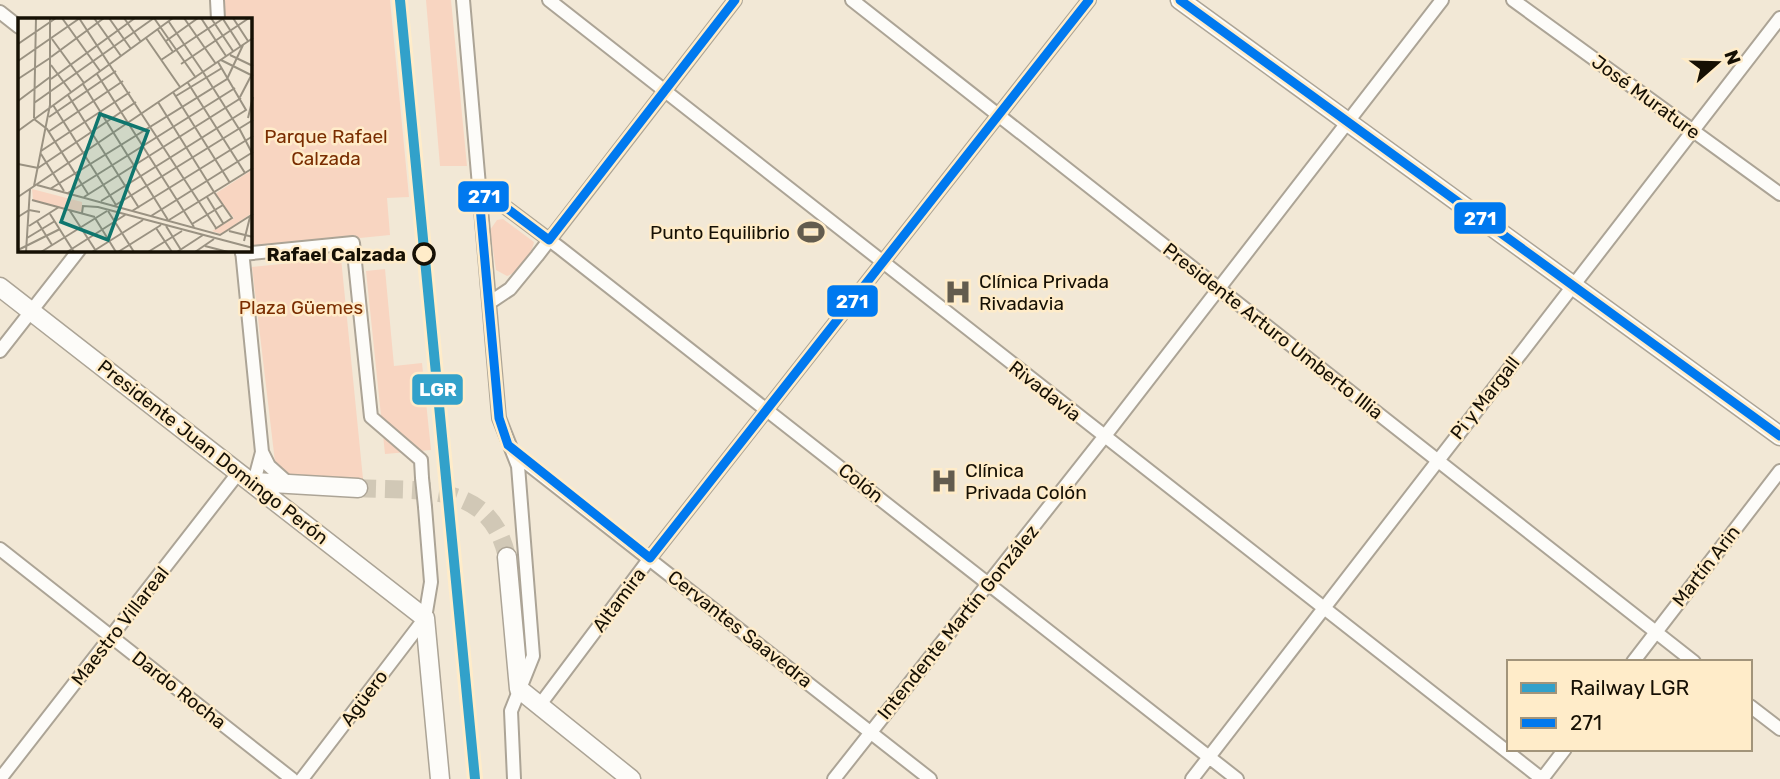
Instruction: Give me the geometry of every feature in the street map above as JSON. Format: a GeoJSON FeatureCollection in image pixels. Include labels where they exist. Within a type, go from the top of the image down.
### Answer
{"type":"FeatureCollection","features":[{"type":"Feature","properties":{"kind":"street"},"geometry":{"type":"LineString","coordinates":[[217,0],[218,18]]}},
{"type":"Feature","properties":{"kind":"street"},"geometry":{"type":"LineString","coordinates":[[463,0],[499,418],[502,433],[515,454],[533,656],[510,711],[509,730],[514,779]]}},
{"type":"Feature","properties":{"kind":"street","name":"Rivadavia"},"geometry":{"type":"LineString","coordinates":[[549,0],[1542,779]]}},
{"type":"Feature","properties":{"kind":"street"},"geometry":{"type":"LineString","coordinates":[[489,303],[510,289],[736,0]]}},
{"type":"Feature","properties":{"kind":"street","name":"Presidente Arturo Umberto Illia"},"geometry":{"type":"LineString","coordinates":[[852,0],[1691,660]]}},
{"type":"Feature","properties":{"kind":"street","name":"Altamira"},"geometry":{"type":"LineString","coordinates":[[539,706],[650,558],[1089,0]]}},
{"type":"Feature","properties":{"kind":"street"},"geometry":{"type":"LineString","coordinates":[[1180,0],[1780,436]]}},
{"type":"Feature","properties":{"kind":"street","name":"Intendente Martín González"},"geometry":{"type":"LineString","coordinates":[[834,779],[990,584],[1442,0]]}},
{"type":"Feature","properties":{"kind":"street","name":"José Murature"},"geometry":{"type":"LineString","coordinates":[[1513,0],[1780,194]]}},
{"type":"Feature","properties":{"kind":"street"},"geometry":{"type":"LineString","coordinates":[[0,12],[18,26]]}},
{"type":"Feature","properties":{"kind":"street","name":"Pi y Margall"},"geometry":{"type":"LineString","coordinates":[[1192,779],[1780,18]]}},
{"type":"Feature","properties":{"kind":"street","name":"Colón"},"geometry":{"type":"LineString","coordinates":[[479,195],[496,201],[549,240],[1237,779]]}},
{"type":"Feature","properties":{"kind":"street"},"geometry":{"type":"LineString","coordinates":[[252,251],[354,243],[371,417],[421,460],[430,582],[425,618],[440,779]]}},
{"type":"Feature","properties":{"kind":"street"},"geometry":{"type":"LineString","coordinates":[[0,351],[77,252]]}},
{"type":"Feature","properties":{"kind":"street"},"geometry":{"type":"LineString","coordinates":[[242,252],[262,452],[268,466],[289,484]]}},
{"type":"Feature","properties":{"kind":"street","name":"Presidente Juan Domingo Perón"},"geometry":{"type":"LineString","coordinates":[[0,287],[425,618]]}},
{"type":"Feature","properties":{"kind":"street"},"geometry":{"type":"LineString","coordinates":[[262,452],[246,477],[289,484],[358,488]]}},
{"type":"Feature","properties":{"kind":"street","name":"Cervantes Saavedra"},"geometry":{"type":"LineString","coordinates":[[515,454],[930,779]]}},
{"type":"Feature","properties":{"kind":"street","name":"Martín Arin"},"geometry":{"type":"LineString","coordinates":[[1635,660],[1780,471]]}},
{"type":"Feature","properties":{"kind":"street","name":"Maestro Villareal"},"geometry":{"type":"LineString","coordinates":[[0,779],[110,637],[246,477]]}},
{"type":"Feature","properties":{"kind":"street","name":"Dardo Rocha"},"geometry":{"type":"LineString","coordinates":[[0,549],[292,779]]}},
{"type":"Feature","properties":{"kind":"street"},"geometry":{"type":"LineString","coordinates":[[507,556],[519,689],[631,779]]}},
{"type":"Feature","properties":{"kind":"street","name":"Agüero"},"geometry":{"type":"LineString","coordinates":[[302,779],[425,618]]}},
{"type":"Feature","properties":{"kind":"street"},"geometry":{"type":"LineString","coordinates":[[1752,708],[1780,729]]}},
{"type":"Feature","properties":{"kind":"street"},"geometry":{"type":"LineString","coordinates":[[1542,779],[1563,751]]}},
{"type":"Feature","properties":{"kind":"green space","name":"Parque Rafael Calzada"},"geometry":{"type":"Polygon","coordinates":[[[223,0],[390,0],[409,197],[387,198],[390,235],[252,249],[252,18],[224,18],[223,0]]]}},
{"type":"Feature","properties":{"kind":"green space"},"geometry":{"type":"Polygon","coordinates":[[[426,0],[451,0],[467,166],[440,166],[426,0]]]}},
{"type":"Feature","properties":{"kind":"green space"},"geometry":{"type":"Polygon","coordinates":[[[503,219],[534,242],[524,262],[507,276],[496,270],[490,230],[497,220],[503,219]]]}},
{"type":"Feature","properties":{"kind":"green space","name":"Plaza Güemes"},"geometry":{"type":"Polygon","coordinates":[[[341,258],[363,479],[277,479],[252,267],[341,258]]]}},
{"type":"Feature","properties":{"kind":"green space"},"geometry":{"type":"Polygon","coordinates":[[[385,269],[394,366],[422,363],[431,450],[385,454],[366,271],[385,269]]]}},
{"type":"Feature","properties":{"kind":"tunnel"},"geometry":{"type":"LineString","coordinates":[[358,488],[428,491],[469,502],[485,514],[498,532],[507,557]]}},
{"type":"Feature","properties":{"kind":"rail line","name":"LGR"},"geometry":{"type":"LineString","coordinates":[[400,0],[475,779]]}},
{"type":"Feature","properties":{"kind":"transit line","name":"271"},"geometry":{"type":"LineString","coordinates":[[735,0],[549,240],[496,200],[479,195],[499,418],[508,445],[650,558],[1089,0]]}},
{"type":"Feature","properties":{"kind":"transit line","name":"271"},"geometry":{"type":"LineString","coordinates":[[1180,0],[1780,436]]}},
{"type":"Feature","properties":{"kind":"place","name":"Punto Equilibrio"},"geometry":{"type":"Point","coordinates":[811,232]}},
{"type":"Feature","properties":{"kind":"place","name":"Rafael Calzada"},"geometry":{"type":"Point","coordinates":[424,254]}},
{"type":"Feature","properties":{"kind":"place","name":"Clínica Privada Rivadavia"},"geometry":{"type":"Point","coordinates":[958,292]}},
{"type":"Feature","properties":{"kind":"place","name":"Clínica Privada Colón"},"geometry":{"type":"Point","coordinates":[944,481]}}]}
